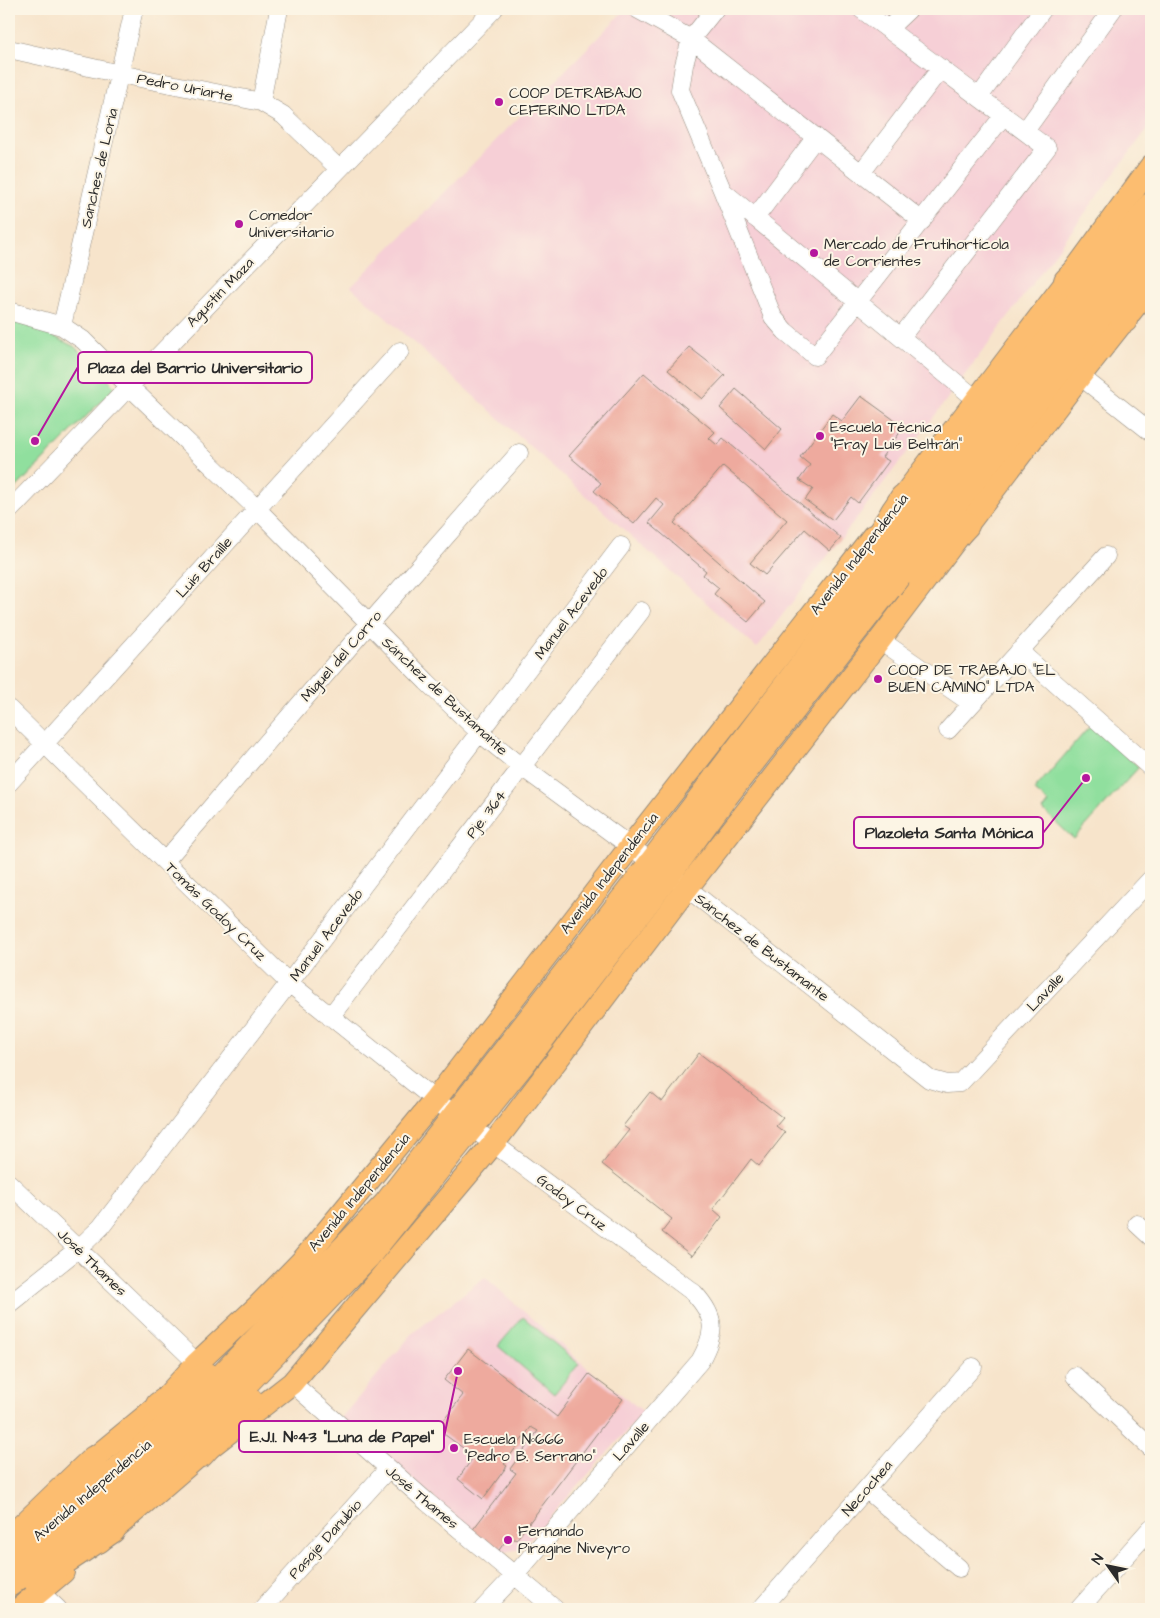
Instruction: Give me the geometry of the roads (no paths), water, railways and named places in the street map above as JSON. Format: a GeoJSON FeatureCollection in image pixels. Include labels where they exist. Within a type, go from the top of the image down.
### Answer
{"type":"FeatureCollection","features":[{"type":"Feature","properties":{"kind":"highway"},"geometry":{"type":"LineString","coordinates":[[1067,281],[1151,195]]}},
{"type":"Feature","properties":{"kind":"highway","name":"Avenida Independencia"},"geometry":{"type":"LineString","coordinates":[[9,1559],[118,1470],[219,1380],[304,1293],[464,1121],[669,875],[779,712],[1151,206]]}},
{"type":"Feature","properties":{"kind":"highway","name":"Avenida Independencia"},"geometry":{"type":"LineString","coordinates":[[779,712],[1066,361],[1151,244]]}},
{"type":"Feature","properties":{"kind":"highway"},"geometry":{"type":"LineString","coordinates":[[1124,320],[1136,285],[1151,260]]}},
{"type":"Feature","properties":{"kind":"highway"},"geometry":{"type":"LineString","coordinates":[[779,712],[903,498]]}},
{"type":"Feature","properties":{"kind":"highway"},"geometry":{"type":"LineString","coordinates":[[779,712],[840,667],[904,588],[966,525]]}},
{"type":"Feature","properties":{"kind":"highway","name":"Avenida Independencia"},"geometry":{"type":"LineString","coordinates":[[9,1584],[140,1478],[234,1395],[367,1256],[464,1121]]}},
{"type":"Feature","properties":{"kind":"highway"},"geometry":{"type":"LineString","coordinates":[[201,1454],[294,1352],[367,1256]]}},
{"type":"Feature","properties":{"kind":"highway"},"geometry":{"type":"LineString","coordinates":[[159,1405],[210,1372],[304,1293]]}},
{"type":"Feature","properties":{"kind":"highway"},"geometry":{"type":"LineString","coordinates":[[9,1541],[94,1459]]}},
{"type":"Feature","properties":{"kind":"highway"},"geometry":{"type":"LineString","coordinates":[[9,1599],[112,1530]]}},
{"type":"Feature","properties":{"kind":"main road","name":"Avenida Independencia"},"geometry":{"type":"LineString","coordinates":[[9,1527],[159,1405],[197,1363],[258,1306],[303,1260],[435,1100],[630,846],[903,498],[1067,281],[1151,166]]}},
{"type":"Feature","properties":{"kind":"main road","name":"Avenida Independencia"},"geometry":{"type":"LineString","coordinates":[[19,1609],[201,1454],[292,1383],[494,1143],[669,875],[880,640],[1080,376],[1151,286]]}},
{"type":"Feature","properties":{"kind":"street","name":"Sanches de Loria"},"geometry":{"type":"LineString","coordinates":[[62,326],[134,9]]}},
{"type":"Feature","properties":{"kind":"street"},"geometry":{"type":"LineString","coordinates":[[261,102],[279,9]]}},
{"type":"Feature","properties":{"kind":"street","name":"Agustin Maza"},"geometry":{"type":"LineString","coordinates":[[9,511],[494,9]]}},
{"type":"Feature","properties":{"kind":"street"},"geometry":{"type":"LineString","coordinates":[[637,9],[691,39],[922,221]]}},
{"type":"Feature","properties":{"kind":"street"},"geometry":{"type":"LineString","coordinates":[[716,9],[691,39],[680,90],[724,192],[774,317],[792,338],[815,356],[1004,115]]}},
{"type":"Feature","properties":{"kind":"street"},"geometry":{"type":"LineString","coordinates":[[862,9],[1047,148],[901,337]]}},
{"type":"Feature","properties":{"kind":"street"},"geometry":{"type":"LineString","coordinates":[[888,29],[909,9]]}},
{"type":"Feature","properties":{"kind":"street"},"geometry":{"type":"LineString","coordinates":[[979,97],[1043,9]]}},
{"type":"Feature","properties":{"kind":"street"},"geometry":{"type":"LineString","coordinates":[[1025,131],[1114,9]]}},
{"type":"Feature","properties":{"kind":"street","name":"Pedro Uriarte"},"geometry":{"type":"LineString","coordinates":[[9,49],[120,74],[261,102],[283,115],[339,169]]}},
{"type":"Feature","properties":{"kind":"street"},"geometry":{"type":"LineString","coordinates":[[861,173],[941,68]]}},
{"type":"Feature","properties":{"kind":"street"},"geometry":{"type":"LineString","coordinates":[[755,218],[816,137]]}},
{"type":"Feature","properties":{"kind":"street"},"geometry":{"type":"LineString","coordinates":[[724,192],[976,399]]}},
{"type":"Feature","properties":{"kind":"street","name":"Sánchez de Bustamante"},"geometry":{"type":"LineString","coordinates":[[9,311],[62,326],[83,340],[258,509],[369,624],[480,734],[669,875],[929,1079]]}},
{"type":"Feature","properties":{"kind":"street","name":"Luis Braille"},"geometry":{"type":"LineString","coordinates":[[9,783],[400,351]]}},
{"type":"Feature","properties":{"kind":"street"},"geometry":{"type":"LineString","coordinates":[[1080,376],[1151,432]]}},
{"type":"Feature","properties":{"kind":"street","name":"Miguel del Corro"},"geometry":{"type":"LineString","coordinates":[[165,861],[519,453]]}},
{"type":"Feature","properties":{"kind":"street","name":"Manuel Acevedo"},"geometry":{"type":"LineString","coordinates":[[9,1304],[78,1249],[100,1227],[480,734],[621,546]]}},
{"type":"Feature","properties":{"kind":"street"},"geometry":{"type":"LineString","coordinates":[[948,730],[1106,556]]}},
{"type":"Feature","properties":{"kind":"street","name":"Pje. 364"},"geometry":{"type":"LineString","coordinates":[[330,1017],[641,611]]}},
{"type":"Feature","properties":{"kind":"street"},"geometry":{"type":"LineString","coordinates":[[880,640],[971,703]]}},
{"type":"Feature","properties":{"kind":"street"},"geometry":{"type":"LineString","coordinates":[[1019,651],[1151,768]]}},
{"type":"Feature","properties":{"kind":"street","name":"Tomás Godoy Cruz"},"geometry":{"type":"LineString","coordinates":[[9,709],[289,983],[435,1100]]}},
{"type":"Feature","properties":{"kind":"street","name":"Lavalle"},"geometry":{"type":"LineString","coordinates":[[929,1079],[948,1084],[960,1083],[1151,879]]}},
{"type":"Feature","properties":{"kind":"street","name":"Godoy Cruz"},"geometry":{"type":"LineString","coordinates":[[435,1100],[694,1293],[706,1306]]}},
{"type":"Feature","properties":{"kind":"street","name":"José Thames"},"geometry":{"type":"LineString","coordinates":[[9,1183],[197,1363]]}},
{"type":"Feature","properties":{"kind":"street"},"geometry":{"type":"LineString","coordinates":[[1137,1224],[1151,1237]]}},
{"type":"Feature","properties":{"kind":"street","name":"Lavalle"},"geometry":{"type":"LineString","coordinates":[[483,1609],[515,1575],[700,1361],[711,1341],[712,1324],[706,1306]]}},
{"type":"Feature","properties":{"kind":"street","name":"Necochea"},"geometry":{"type":"LineString","coordinates":[[762,1609],[973,1367]]}},
{"type":"Feature","properties":{"kind":"street"},"geometry":{"type":"LineString","coordinates":[[1076,1376],[1151,1448]]}},
{"type":"Feature","properties":{"kind":"street","name":"José Thames"},"geometry":{"type":"LineString","coordinates":[[292,1383],[388,1468],[555,1609]]}},
{"type":"Feature","properties":{"kind":"street","name":"Pasaje Danubio"},"geometry":{"type":"LineString","coordinates":[[262,1609],[388,1468]]}},
{"type":"Feature","properties":{"kind":"street"},"geometry":{"type":"LineString","coordinates":[[866,1489],[959,1568]]}},
{"type":"Feature","properties":{"kind":"street"},"geometry":{"type":"LineString","coordinates":[[1079,1609],[1151,1528]]}},
{"type":"Feature","properties":{"kind":"street"},"geometry":{"type":"LineString","coordinates":[[40,1592],[58,1609]]}},
{"type":"Feature","properties":{"kind":"place","name":"COOP DETRABAJO CEFERINO LTDA"},"geometry":{"type":"Point","coordinates":[499,102]}},
{"type":"Feature","properties":{"kind":"place","name":"Comedor Universitario"},"geometry":{"type":"Point","coordinates":[239,224]}},
{"type":"Feature","properties":{"kind":"place","name":"Mercado de Frutihortícola de Corrientes"},"geometry":{"type":"Point","coordinates":[814,253]}},
{"type":"Feature","properties":{"kind":"place","name":"Escuela Técnica \"Fray Luis Beltrán\""},"geometry":{"type":"Point","coordinates":[820,436]}},
{"type":"Feature","properties":{"kind":"place","name":"Plaza del Barrio Universitario"},"geometry":{"type":"Point","coordinates":[35,441]}},
{"type":"Feature","properties":{"kind":"place","name":"COOP DE TRABAJO \"EL BUEN CAMINO\" LTDA"},"geometry":{"type":"Point","coordinates":[878,679]}},
{"type":"Feature","properties":{"kind":"place","name":"Plazoleta Santa Mónica"},"geometry":{"type":"Point","coordinates":[1086,778]}},
{"type":"Feature","properties":{"kind":"place","name":"E.J.I. Nº43 \"Luna de Papel\""},"geometry":{"type":"Point","coordinates":[458,1371]}},
{"type":"Feature","properties":{"kind":"place","name":"Escuela Nº666 \"Pedro B. Serrano\""},"geometry":{"type":"Point","coordinates":[454,1448]}},
{"type":"Feature","properties":{"kind":"place","name":"Fernando Piragine Niveyro"},"geometry":{"type":"Point","coordinates":[508,1540]}}]}
